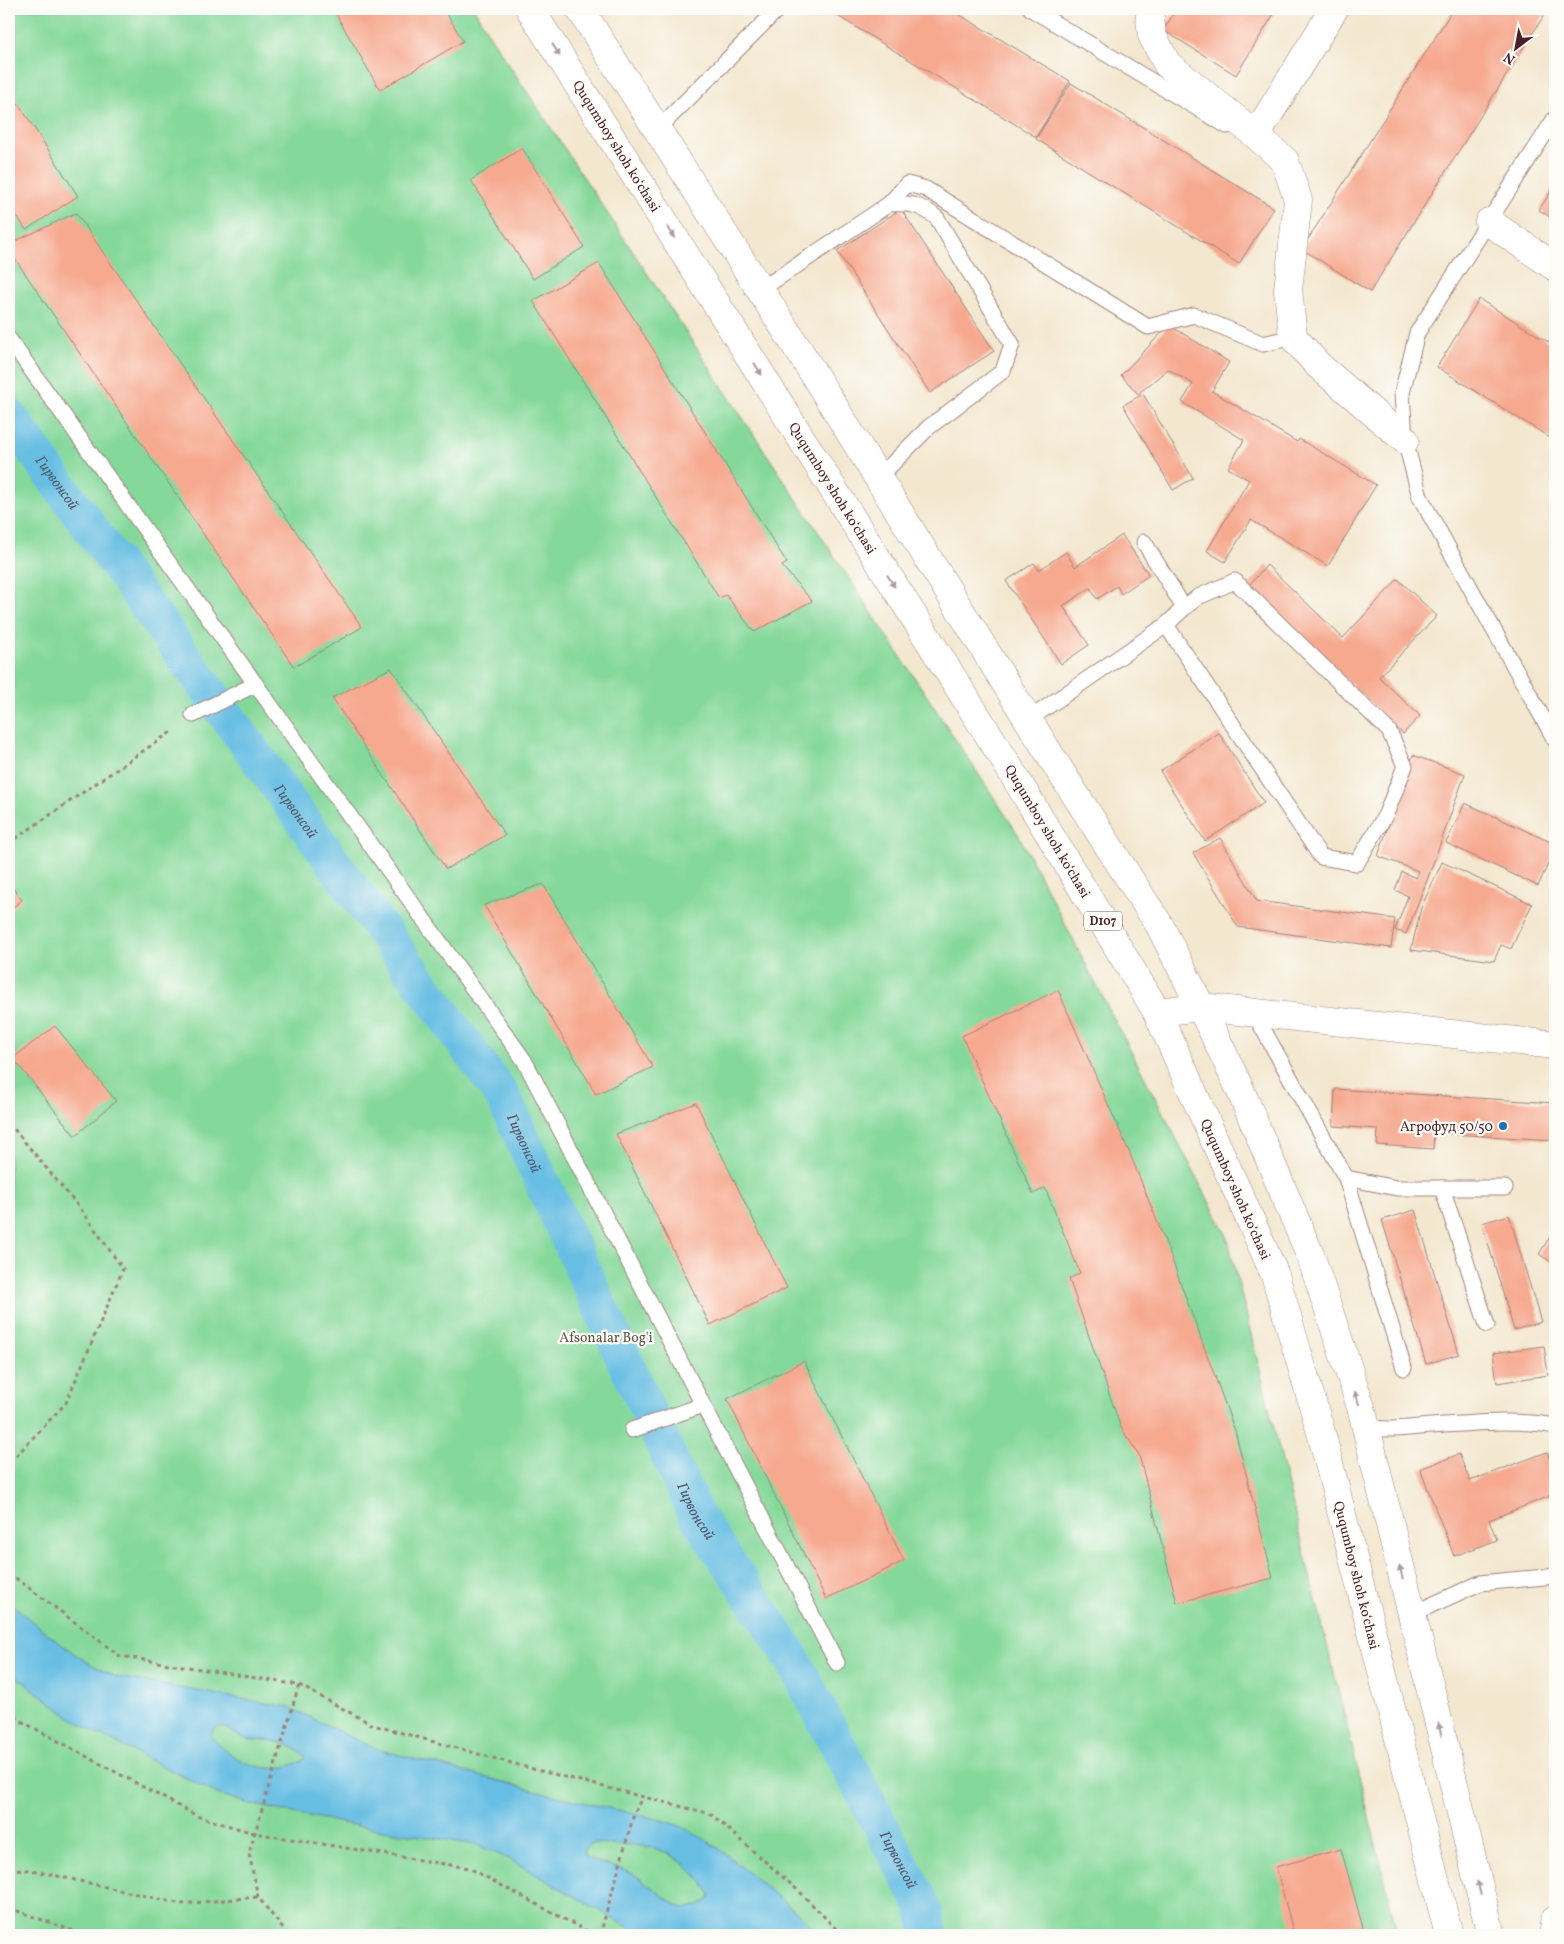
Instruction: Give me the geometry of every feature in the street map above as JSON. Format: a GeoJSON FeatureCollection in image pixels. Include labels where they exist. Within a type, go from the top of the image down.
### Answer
{"type":"FeatureCollection","features":[{"type":"Feature","properties":{"kind":"main road","name":"Ququmboy shoh koʻchasi"},"geometry":{"type":"LineString","coordinates":[[530,9],[1007,764],[1157,1012],[1275,1275],[1322,1436],[1448,1935]]}},
{"type":"Feature","properties":{"kind":"main road"},"geometry":{"type":"LineString","coordinates":[[580,9],[760,290],[1028,720],[1160,926],[1239,1087],[1312,1257],[1361,1407],[1491,1935]]}},
{"type":"Feature","properties":{"kind":"main road"},"geometry":{"type":"LineString","coordinates":[[1149,9],[1152,35],[1167,64],[1256,135],[1285,161],[1298,200],[1288,290],[1293,337],[1318,365],[1405,440]]}},
{"type":"Feature","properties":{"kind":"main road"},"geometry":{"type":"LineString","coordinates":[[1256,135],[1334,9]]}},
{"type":"Feature","properties":{"kind":"main road"},"geometry":{"type":"LineString","coordinates":[[1489,222],[1555,267]]}},
{"type":"Feature","properties":{"kind":"main road"},"geometry":{"type":"LineString","coordinates":[[1157,1012],[1201,1007],[1555,1045]]}},
{"type":"Feature","properties":{"kind":"main road"},"geometry":{"type":"LineString","coordinates":[[1552,1935],[1555,1919]]}},
{"type":"Feature","properties":{"kind":"lane"},"geometry":{"type":"LineString","coordinates":[[657,130],[778,9]]}},
{"type":"Feature","properties":{"kind":"lane"},"geometry":{"type":"LineString","coordinates":[[1031,9],[1285,161]]}},
{"type":"Feature","properties":{"kind":"lane"},"geometry":{"type":"LineString","coordinates":[[1555,118],[1417,333],[1402,393],[1405,440],[1420,497],[1555,740]]}},
{"type":"Feature","properties":{"kind":"lane"},"geometry":{"type":"LineString","coordinates":[[760,290],[889,204],[907,184],[926,189],[1148,327],[1194,315],[1263,344],[1293,337]]}},
{"type":"Feature","properties":{"kind":"lane"},"geometry":{"type":"LineString","coordinates":[[878,478],[929,427],[1003,371],[1012,344],[937,218],[925,208],[908,203],[889,204]]}},
{"type":"Feature","properties":{"kind":"lane"},"geometry":{"type":"LineString","coordinates":[[9,339],[524,1060],[837,1663]]}},
{"type":"Feature","properties":{"kind":"lane"},"geometry":{"type":"LineString","coordinates":[[1144,542],[1184,608]]}},
{"type":"Feature","properties":{"kind":"lane"},"geometry":{"type":"LineString","coordinates":[[1028,720],[1166,625],[1198,597],[1235,581],[1389,731],[1405,766],[1386,814],[1357,863],[1321,857],[1166,625]]}},
{"type":"Feature","properties":{"kind":"lane"},"geometry":{"type":"LineString","coordinates":[[193,714],[256,684]]}},
{"type":"Feature","properties":{"kind":"lane"},"geometry":{"type":"LineString","coordinates":[[1254,1013],[1346,1178],[1404,1368]]}},
{"type":"Feature","properties":{"kind":"lane"},"geometry":{"type":"LineString","coordinates":[[1346,1178],[1397,1188],[1505,1188]]}},
{"type":"Feature","properties":{"kind":"lane"},"geometry":{"type":"LineString","coordinates":[[1442,1188],[1487,1325]]}},
{"type":"Feature","properties":{"kind":"lane"},"geometry":{"type":"LineString","coordinates":[[632,1430],[703,1405]]}},
{"type":"Feature","properties":{"kind":"lane"},"geometry":{"type":"LineString","coordinates":[[1365,1427],[1381,1430],[1458,1424],[1538,1423],[1555,1426]]}},
{"type":"Feature","properties":{"kind":"lane"},"geometry":{"type":"LineString","coordinates":[[1412,1614],[1480,1583],[1555,1576]]}},
{"type":"Feature","properties":{"kind":"path"},"geometry":{"type":"LineString","coordinates":[[9,843],[178,726]]}},
{"type":"Feature","properties":{"kind":"path"},"geometry":{"type":"LineString","coordinates":[[9,1123],[82,1211],[123,1269],[66,1403],[9,1463]]}},
{"type":"Feature","properties":{"kind":"path"},"geometry":{"type":"LineString","coordinates":[[9,1573],[120,1656],[299,1685],[373,1724],[529,1768],[711,1814],[801,1893],[842,1935]]}},
{"type":"Feature","properties":{"kind":"path"},"geometry":{"type":"LineString","coordinates":[[288,1935],[258,1897],[249,1853],[299,1685]]}},
{"type":"Feature","properties":{"kind":"path"},"geometry":{"type":"LineString","coordinates":[[9,1711],[21,1721],[199,1817],[254,1833],[469,1868],[594,1935]]}},
{"type":"Feature","properties":{"kind":"path"},"geometry":{"type":"LineString","coordinates":[[600,1935],[634,1814],[642,1797]]}},
{"type":"Feature","properties":{"kind":"path"},"geometry":{"type":"LineString","coordinates":[[9,1869],[31,1870],[180,1904],[258,1897]]}},
{"type":"Feature","properties":{"kind":"path"},"geometry":{"type":"LineString","coordinates":[[9,1908],[85,1935]]}},
{"type":"Feature","properties":{"kind":"green space","name":"Afsonalar Bog'i"},"geometry":{"type":"Polygon","coordinates":[[[9,9],[474,9],[1018,834],[1227,1236],[1398,1935],[9,1935],[9,9]]]}},
{"type":"Feature","properties":{"kind":"water"},"geometry":{"type":"Polygon","coordinates":[[[9,1602],[74,1653],[117,1677],[289,1707],[369,1746],[388,1752],[561,1797],[661,1820],[688,1829],[718,1848],[800,1915],[821,1935],[642,1935],[509,1859],[477,1845],[353,1825],[250,1804],[218,1794],[94,1732],[67,1715],[9,1671],[9,1602]],[[218,1727],[214,1729],[211,1735],[213,1739],[229,1753],[254,1766],[263,1768],[284,1767],[299,1763],[306,1758],[294,1748],[283,1743],[267,1740],[249,1740],[226,1728],[218,1727]],[[590,1844],[584,1849],[585,1856],[637,1876],[680,1907],[693,1907],[706,1902],[711,1895],[692,1871],[670,1854],[636,1845],[590,1844]]]}},
{"type":"Feature","properties":{"kind":"building"},"geometry":{"type":"Polygon","coordinates":[[[333,9],[444,9],[463,41],[380,90],[333,9]]]}},
{"type":"Feature","properties":{"kind":"building"},"geometry":{"type":"Polygon","coordinates":[[[826,9],[950,9],[1070,81],[1036,137],[826,9]]]}},
{"type":"Feature","properties":{"kind":"building"},"geometry":{"type":"Polygon","coordinates":[[[1177,9],[1277,9],[1236,75],[1163,30],[1177,9]]]}},
{"type":"Feature","properties":{"kind":"building"},"geometry":{"type":"Polygon","coordinates":[[[1453,9],[1548,9],[1370,292],[1302,249],[1453,9]]]}},
{"type":"Feature","properties":{"kind":"building"},"geometry":{"type":"Polygon","coordinates":[[[1071,83],[1274,208],[1239,264],[1036,139],[1071,83]]]}},
{"type":"Feature","properties":{"kind":"building"},"geometry":{"type":"Polygon","coordinates":[[[9,89],[78,196],[26,230],[9,203],[9,89]]]}},
{"type":"Feature","properties":{"kind":"building"},"geometry":{"type":"Polygon","coordinates":[[[522,148],[584,247],[533,279],[471,180],[522,148]]]}},
{"type":"Feature","properties":{"kind":"building"},"geometry":{"type":"Polygon","coordinates":[[[1555,185],[1555,220],[1539,210],[1555,185]]]}},
{"type":"Feature","properties":{"kind":"building"},"geometry":{"type":"Polygon","coordinates":[[[901,209],[994,351],[930,393],[837,251],[901,209]]]}},
{"type":"Feature","properties":{"kind":"building"},"geometry":{"type":"Polygon","coordinates":[[[76,213],[362,627],[294,667],[9,250],[9,244],[76,213]]]}},
{"type":"Feature","properties":{"kind":"building"},"geometry":{"type":"Polygon","coordinates":[[[599,263],[787,563],[782,566],[812,601],[754,632],[726,595],[719,598],[533,301],[599,263]]]}},
{"type":"Feature","properties":{"kind":"building"},"geometry":{"type":"Polygon","coordinates":[[[1479,299],[1555,346],[1555,441],[1437,367],[1479,299]]]}},
{"type":"Feature","properties":{"kind":"building"},"geometry":{"type":"Polygon","coordinates":[[[1169,325],[1229,362],[1212,391],[1297,442],[1299,439],[1376,485],[1328,566],[1251,520],[1225,562],[1207,551],[1249,480],[1228,468],[1244,440],[1182,402],[1193,384],[1168,369],[1138,394],[1121,375],[1169,325]]]}},
{"type":"Feature","properties":{"kind":"building"},"geometry":{"type":"Polygon","coordinates":[[[1143,394],[1193,478],[1173,490],[1123,405],[1143,394]]]}},
{"type":"Feature","properties":{"kind":"building"},"geometry":{"type":"Polygon","coordinates":[[[1122,535],[1149,575],[1121,594],[1117,586],[1097,599],[1090,588],[1063,606],[1089,645],[1061,664],[1006,581],[1034,563],[1039,570],[1066,552],[1075,567],[1122,535]]]}},
{"type":"Feature","properties":{"kind":"building"},"geometry":{"type":"Polygon","coordinates":[[[1267,565],[1343,638],[1398,579],[1437,616],[1379,677],[1420,716],[1403,734],[1248,586],[1267,565]]]}},
{"type":"Feature","properties":{"kind":"building"},"geometry":{"type":"Polygon","coordinates":[[[391,668],[505,835],[446,869],[332,698],[391,668]]]}},
{"type":"Feature","properties":{"kind":"building"},"geometry":{"type":"Polygon","coordinates":[[[1219,733],[1264,803],[1205,841],[1160,771],[1219,733]]]}},
{"type":"Feature","properties":{"kind":"building"},"geometry":{"type":"Polygon","coordinates":[[[1413,755],[1465,774],[1406,934],[1395,930],[1408,896],[1395,890],[1402,872],[1416,878],[1418,871],[1378,856],[1413,755]]]}},
{"type":"Feature","properties":{"kind":"building"},"geometry":{"type":"Polygon","coordinates":[[[1465,803],[1555,844],[1555,849],[1538,886],[1446,843],[1465,803]]]}},
{"type":"Feature","properties":{"kind":"building"},"geometry":{"type":"Polygon","coordinates":[[[1220,838],[1257,901],[1395,919],[1391,948],[1238,927],[1193,853],[1220,838]]]}},
{"type":"Feature","properties":{"kind":"building"},"geometry":{"type":"Polygon","coordinates":[[[1442,862],[1532,904],[1511,949],[1501,945],[1494,961],[1411,950],[1421,908],[1442,862]]]}},
{"type":"Feature","properties":{"kind":"building"},"geometry":{"type":"Polygon","coordinates":[[[9,883],[22,900],[9,910],[9,883]]]}},
{"type":"Feature","properties":{"kind":"building"},"geometry":{"type":"Polygon","coordinates":[[[543,884],[653,1067],[596,1094],[484,905],[543,884]]]}},
{"type":"Feature","properties":{"kind":"building"},"geometry":{"type":"Polygon","coordinates":[[[1058,990],[1130,1154],[1165,1241],[1235,1431],[1273,1578],[1177,1603],[1139,1455],[1121,1428],[1069,1279],[1080,1273],[1045,1188],[1033,1194],[962,1036],[1058,990]]]}},
{"type":"Feature","properties":{"kind":"building"},"geometry":{"type":"Polygon","coordinates":[[[55,1026],[116,1101],[75,1136],[13,1058],[55,1026]]]}},
{"type":"Feature","properties":{"kind":"building"},"geometry":{"type":"Polygon","coordinates":[[[1335,1089],[1555,1103],[1555,1140],[1434,1133],[1433,1149],[1377,1145],[1378,1129],[1333,1126],[1335,1089]]]}},
{"type":"Feature","properties":{"kind":"building"},"geometry":{"type":"Polygon","coordinates":[[[696,1103],[787,1288],[710,1325],[616,1134],[696,1103]]]}},
{"type":"Feature","properties":{"kind":"building"},"geometry":{"type":"Polygon","coordinates":[[[1415,1210],[1459,1354],[1426,1364],[1382,1220],[1415,1210]]]}},
{"type":"Feature","properties":{"kind":"building"},"geometry":{"type":"Polygon","coordinates":[[[1509,1215],[1541,1322],[1514,1330],[1482,1223],[1509,1215]]]}},
{"type":"Feature","properties":{"kind":"building"},"geometry":{"type":"Polygon","coordinates":[[[1555,1229],[1555,1265],[1539,1254],[1555,1229]]]}},
{"type":"Feature","properties":{"kind":"building"},"geometry":{"type":"Polygon","coordinates":[[[1544,1346],[1548,1375],[1497,1383],[1493,1353],[1544,1346]]]}},
{"type":"Feature","properties":{"kind":"building"},"geometry":{"type":"Polygon","coordinates":[[[804,1361],[904,1561],[826,1599],[727,1399],[804,1361]]]}},
{"type":"Feature","properties":{"kind":"building"},"geometry":{"type":"Polygon","coordinates":[[[1547,1452],[1555,1472],[1555,1494],[1489,1520],[1497,1540],[1454,1556],[1420,1469],[1459,1454],[1470,1481],[1547,1452]]]}},
{"type":"Feature","properties":{"kind":"building"},"geometry":{"type":"Polygon","coordinates":[[[1341,1849],[1365,1935],[1294,1935],[1276,1867],[1341,1849]]]}},
{"type":"Feature","properties":{"kind":"waterway","name":"Гирвонсой"},"geometry":{"type":"LineString","coordinates":[[9,416],[502,1095],[696,1515],[789,1653],[923,1906],[930,1935]]}},
{"type":"Feature","properties":{"kind":"place","name":"Агрофуд 50/50"},"geometry":{"type":"Point","coordinates":[1503,1126]}}]}
